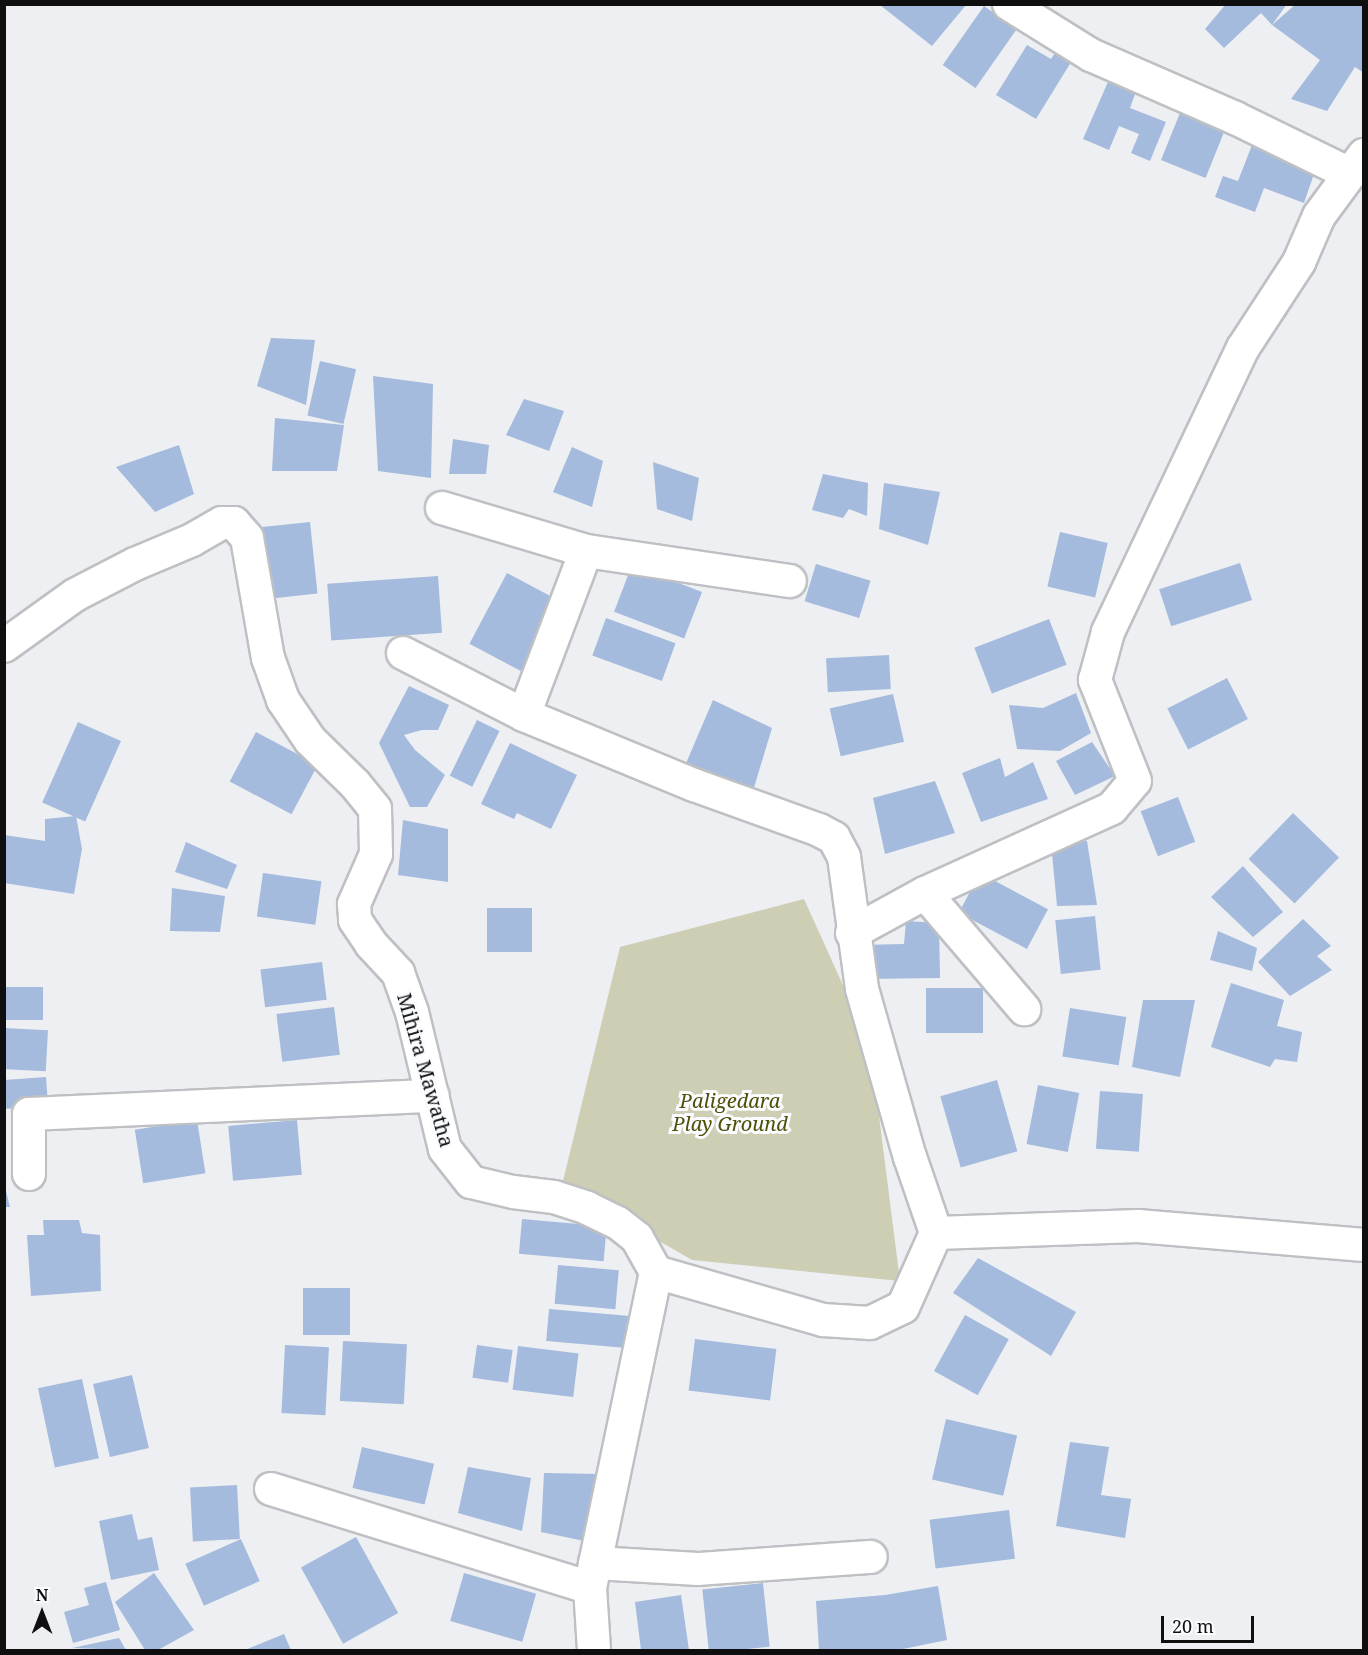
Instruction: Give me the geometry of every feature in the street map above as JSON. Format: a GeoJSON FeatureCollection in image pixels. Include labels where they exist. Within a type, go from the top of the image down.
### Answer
{"type":"FeatureCollection","features":[{"type":"Feature","properties":{"kind":"street"},"geometry":{"type":"LineString","coordinates":[[852,933],[925,893],[1112,808],[1135,781],[1095,680],[1107,632],[1242,348],[1299,262],[1319,216],[1357,164],[1235,118],[1091,55],[1009,4]]}},
{"type":"Feature","properties":{"kind":"street"},"geometry":{"type":"LineString","coordinates":[[442,508],[586,551],[790,581]]}},
{"type":"Feature","properties":{"kind":"street","name":"Mihira Mawatha"},"geometry":{"type":"LineString","coordinates":[[4,646],[75,595],[135,564],[192,540],[222,523],[234,523],[247,538],[268,658],[282,700],[310,740],[355,784],[375,809],[376,854],[354,903],[355,920],[371,944],[398,973],[412,1012],[445,1149],[471,1182],[513,1192],[554,1197],[586,1208],[618,1223],[636,1238],[656,1272]]}},
{"type":"Feature","properties":{"kind":"street"},"geometry":{"type":"LineString","coordinates":[[524,715],[586,551]]}},
{"type":"Feature","properties":{"kind":"street"},"geometry":{"type":"LineString","coordinates":[[403,653],[524,715],[694,785],[819,830],[834,838],[844,857],[852,933],[862,989],[910,1157],[936,1233],[903,1307],[870,1323],[823,1320],[656,1272],[592,1576],[594,1650]]}},
{"type":"Feature","properties":{"kind":"street"},"geometry":{"type":"LineString","coordinates":[[925,893],[1023,1009]]}},
{"type":"Feature","properties":{"kind":"street"},"geometry":{"type":"LineString","coordinates":[[29,1174],[29,1114],[434,1096]]}},
{"type":"Feature","properties":{"kind":"street"},"geometry":{"type":"LineString","coordinates":[[936,1233],[1138,1226],[1364,1245]]}},
{"type":"Feature","properties":{"kind":"street"},"geometry":{"type":"LineString","coordinates":[[271,1489],[592,1576],[872,1557]]}},
{"type":"Feature","properties":{"kind":"green space","name":"Paligedara Play Ground"},"geometry":{"type":"Polygon","coordinates":[[[804,899],[870,1045],[900,1281],[692,1260],[562,1185],[620,947],[804,899]]]}},
{"type":"Feature","properties":{"kind":"building"},"geometry":{"type":"Polygon","coordinates":[[[1226,4],[1287,4],[1272,25],[1261,13],[1224,48],[1205,29],[1226,4]]]}},
{"type":"Feature","properties":{"kind":"building"},"geometry":{"type":"Polygon","coordinates":[[[1296,4],[1364,4],[1364,73],[1355,67],[1327,111],[1291,99],[1320,60],[1272,25],[1296,4]]]}},
{"type":"Feature","properties":{"kind":"building"},"geometry":{"type":"Polygon","coordinates":[[[880,5],[966,5],[932,46],[880,5]]]}},
{"type":"Feature","properties":{"kind":"building"},"geometry":{"type":"Polygon","coordinates":[[[984,6],[1017,29],[975,88],[943,65],[984,6]]]}},
{"type":"Feature","properties":{"kind":"building"},"geometry":{"type":"Polygon","coordinates":[[[1027,45],[1051,59],[1060,45],[1076,54],[1036,119],[996,95],[1027,45]]]}},
{"type":"Feature","properties":{"kind":"building"},"geometry":{"type":"Polygon","coordinates":[[[1111,75],[1138,86],[1130,108],[1166,122],[1150,161],[1131,153],[1139,134],[1119,126],[1109,150],[1083,139],[1111,75]]]}},
{"type":"Feature","properties":{"kind":"building"},"geometry":{"type":"Polygon","coordinates":[[[1182,108],[1227,126],[1206,178],[1161,160],[1182,108]]]}},
{"type":"Feature","properties":{"kind":"building"},"geometry":{"type":"Polygon","coordinates":[[[1252,145],[1316,168],[1304,203],[1264,188],[1255,212],[1215,197],[1223,176],[1238,181],[1252,145]]]}},
{"type":"Feature","properties":{"kind":"building"},"geometry":{"type":"Polygon","coordinates":[[[271,338],[315,340],[306,405],[257,386],[271,338]]]}},
{"type":"Feature","properties":{"kind":"building"},"geometry":{"type":"Polygon","coordinates":[[[320,361],[356,369],[343,424],[307,416],[320,361]]]}},
{"type":"Feature","properties":{"kind":"building"},"geometry":{"type":"Polygon","coordinates":[[[373,376],[433,384],[431,478],[378,471],[373,376]]]}},
{"type":"Feature","properties":{"kind":"building"},"geometry":{"type":"Polygon","coordinates":[[[524,399],[564,411],[549,451],[506,435],[524,399]]]}},
{"type":"Feature","properties":{"kind":"building"},"geometry":{"type":"Polygon","coordinates":[[[275,418],[344,425],[337,471],[272,471],[275,418]]]}},
{"type":"Feature","properties":{"kind":"building"},"geometry":{"type":"Polygon","coordinates":[[[453,439],[489,445],[486,474],[449,474],[453,439]]]}},
{"type":"Feature","properties":{"kind":"building"},"geometry":{"type":"Polygon","coordinates":[[[179,445],[194,494],[155,512],[116,467],[179,445]]]}},
{"type":"Feature","properties":{"kind":"building"},"geometry":{"type":"Polygon","coordinates":[[[572,447],[603,461],[592,507],[553,492],[572,447]]]}},
{"type":"Feature","properties":{"kind":"building"},"geometry":{"type":"Polygon","coordinates":[[[653,462],[699,478],[692,521],[657,509],[653,462]]]}},
{"type":"Feature","properties":{"kind":"building"},"geometry":{"type":"Polygon","coordinates":[[[823,474],[868,483],[867,516],[849,509],[843,518],[812,510],[823,474]]]}},
{"type":"Feature","properties":{"kind":"building"},"geometry":{"type":"Polygon","coordinates":[[[884,483],[940,492],[928,545],[879,529],[884,483]]]}},
{"type":"Feature","properties":{"kind":"building"},"geometry":{"type":"Polygon","coordinates":[[[310,522],[318,594],[265,599],[257,528],[310,522]]]}},
{"type":"Feature","properties":{"kind":"building"},"geometry":{"type":"Polygon","coordinates":[[[1060,532],[1108,543],[1095,598],[1047,587],[1060,532]]]}},
{"type":"Feature","properties":{"kind":"building"},"geometry":{"type":"Polygon","coordinates":[[[1240,563],[1252,600],[1171,626],[1159,589],[1240,563]]]}},
{"type":"Feature","properties":{"kind":"building"},"geometry":{"type":"Polygon","coordinates":[[[816,564],[871,581],[859,618],[805,601],[816,564]]]}},
{"type":"Feature","properties":{"kind":"building"},"geometry":{"type":"Polygon","coordinates":[[[632,565],[702,592],[684,639],[614,612],[632,565]]]}},
{"type":"Feature","properties":{"kind":"building"},"geometry":{"type":"Polygon","coordinates":[[[507,573],[564,603],[526,674],[469,644],[507,573]]]}},
{"type":"Feature","properties":{"kind":"building"},"geometry":{"type":"Polygon","coordinates":[[[438,576],[442,633],[331,641],[327,584],[438,576]]]}},
{"type":"Feature","properties":{"kind":"building"},"geometry":{"type":"Polygon","coordinates":[[[606,618],[676,643],[662,681],[592,656],[606,618]]]}},
{"type":"Feature","properties":{"kind":"building"},"geometry":{"type":"Polygon","coordinates":[[[1049,619],[1067,665],[992,693],[974,648],[1049,619]]]}},
{"type":"Feature","properties":{"kind":"building"},"geometry":{"type":"Polygon","coordinates":[[[889,655],[891,689],[828,692],[826,658],[889,655]]]}},
{"type":"Feature","properties":{"kind":"building"},"geometry":{"type":"Polygon","coordinates":[[[1227,678],[1248,719],[1188,749],[1167,708],[1227,678]]]}},
{"type":"Feature","properties":{"kind":"building"},"geometry":{"type":"Polygon","coordinates":[[[409,686],[449,705],[438,730],[422,730],[404,735],[415,750],[445,775],[427,807],[410,807],[379,743],[409,686]]]}},
{"type":"Feature","properties":{"kind":"building"},"geometry":{"type":"Polygon","coordinates":[[[1076,693],[1091,733],[1060,751],[1017,749],[1009,705],[1043,708],[1076,693]]]}},
{"type":"Feature","properties":{"kind":"building"},"geometry":{"type":"Polygon","coordinates":[[[893,694],[904,742],[841,756],[830,709],[893,694]]]}},
{"type":"Feature","properties":{"kind":"building"},"geometry":{"type":"Polygon","coordinates":[[[713,700],[772,728],[752,794],[684,768],[713,700]]]}},
{"type":"Feature","properties":{"kind":"building"},"geometry":{"type":"Polygon","coordinates":[[[477,720],[499,731],[472,787],[450,776],[477,720]]]}},
{"type":"Feature","properties":{"kind":"building"},"geometry":{"type":"Polygon","coordinates":[[[78,722],[121,741],[85,822],[42,802],[78,722]]]}},
{"type":"Feature","properties":{"kind":"building"},"geometry":{"type":"Polygon","coordinates":[[[256,732],[318,765],[292,814],[230,781],[256,732]]]}},
{"type":"Feature","properties":{"kind":"building"},"geometry":{"type":"Polygon","coordinates":[[[1092,742],[1115,776],[1075,795],[1056,761],[1092,742]]]}},
{"type":"Feature","properties":{"kind":"building"},"geometry":{"type":"Polygon","coordinates":[[[510,743],[577,775],[551,829],[517,813],[514,819],[481,804],[510,743]]]}},
{"type":"Feature","properties":{"kind":"building"},"geometry":{"type":"Polygon","coordinates":[[[1000,758],[1005,777],[1033,762],[1048,799],[981,822],[962,773],[1000,758]]]}},
{"type":"Feature","properties":{"kind":"building"},"geometry":{"type":"Polygon","coordinates":[[[935,781],[955,833],[885,854],[873,798],[935,781]]]}},
{"type":"Feature","properties":{"kind":"building"},"geometry":{"type":"Polygon","coordinates":[[[1178,797],[1195,842],[1158,856],[1141,811],[1178,797]]]}},
{"type":"Feature","properties":{"kind":"building"},"geometry":{"type":"Polygon","coordinates":[[[1293,813],[1339,857],[1295,903],[1249,859],[1293,813]]]}},
{"type":"Feature","properties":{"kind":"building"},"geometry":{"type":"Polygon","coordinates":[[[76,816],[82,849],[74,894],[4,883],[4,835],[45,841],[45,819],[76,816]]]}},
{"type":"Feature","properties":{"kind":"building"},"geometry":{"type":"Polygon","coordinates":[[[403,820],[448,829],[448,882],[398,875],[403,820]]]}},
{"type":"Feature","properties":{"kind":"building"},"geometry":{"type":"Polygon","coordinates":[[[1087,841],[1097,905],[1057,906],[1051,843],[1087,841]]]}},
{"type":"Feature","properties":{"kind":"building"},"geometry":{"type":"Polygon","coordinates":[[[186,842],[237,865],[227,889],[175,872],[186,842]]]}},
{"type":"Feature","properties":{"kind":"building"},"geometry":{"type":"Polygon","coordinates":[[[1243,866],[1283,912],[1253,937],[1211,897],[1243,866]]]}},
{"type":"Feature","properties":{"kind":"building"},"geometry":{"type":"Polygon","coordinates":[[[263,873],[321,881],[315,925],[257,917],[263,873]]]}},
{"type":"Feature","properties":{"kind":"building"},"geometry":{"type":"Polygon","coordinates":[[[980,873],[1048,909],[1027,949],[959,913],[980,873]]]}},
{"type":"Feature","properties":{"kind":"building"},"geometry":{"type":"Polygon","coordinates":[[[172,888],[225,896],[220,932],[170,931],[172,888]]]}},
{"type":"Feature","properties":{"kind":"building"},"geometry":{"type":"Polygon","coordinates":[[[487,908],[532,908],[532,952],[487,952],[487,908]]]}},
{"type":"Feature","properties":{"kind":"building"},"geometry":{"type":"Polygon","coordinates":[[[1095,916],[1101,970],[1061,974],[1055,920],[1095,916]]]}},
{"type":"Feature","properties":{"kind":"building"},"geometry":{"type":"Polygon","coordinates":[[[1303,919],[1331,946],[1317,956],[1332,970],[1290,996],[1258,962],[1303,919]]]}},
{"type":"Feature","properties":{"kind":"building"},"geometry":{"type":"Polygon","coordinates":[[[906,921],[939,923],[940,978],[863,979],[862,945],[904,944],[906,921]]]}},
{"type":"Feature","properties":{"kind":"building"},"geometry":{"type":"Polygon","coordinates":[[[1218,931],[1257,948],[1252,971],[1210,960],[1218,931]]]}},
{"type":"Feature","properties":{"kind":"building"},"geometry":{"type":"Polygon","coordinates":[[[322,962],[327,1000],[265,1007],[260,970],[322,962]]]}},
{"type":"Feature","properties":{"kind":"building"},"geometry":{"type":"Polygon","coordinates":[[[1231,983],[1284,1000],[1277,1026],[1302,1032],[1297,1062],[1275,1059],[1270,1067],[1211,1047],[1231,983]]]}},
{"type":"Feature","properties":{"kind":"building"},"geometry":{"type":"Polygon","coordinates":[[[5,987],[43,987],[43,1020],[5,1020],[5,987]]]}},
{"type":"Feature","properties":{"kind":"building"},"geometry":{"type":"Polygon","coordinates":[[[926,988],[983,988],[983,1033],[926,1033],[926,988]]]}},
{"type":"Feature","properties":{"kind":"building"},"geometry":{"type":"Polygon","coordinates":[[[1143,1000],[1195,1000],[1180,1077],[1132,1067],[1143,1000]]]}},
{"type":"Feature","properties":{"kind":"building"},"geometry":{"type":"Polygon","coordinates":[[[334,1007],[340,1055],[282,1062],[276,1014],[334,1007]]]}},
{"type":"Feature","properties":{"kind":"building"},"geometry":{"type":"Polygon","coordinates":[[[1070,1008],[1126,1017],[1119,1065],[1062,1056],[1070,1008]]]}},
{"type":"Feature","properties":{"kind":"building"},"geometry":{"type":"Polygon","coordinates":[[[4,1028],[48,1030],[46,1071],[4,1069],[4,1028]]]}},
{"type":"Feature","properties":{"kind":"building"},"geometry":{"type":"Polygon","coordinates":[[[46,1077],[48,1106],[6,1109],[4,1080],[46,1077]]]}},
{"type":"Feature","properties":{"kind":"building"},"geometry":{"type":"Polygon","coordinates":[[[997,1080],[1017,1151],[961,1167],[940,1096],[997,1080]]]}},
{"type":"Feature","properties":{"kind":"building"},"geometry":{"type":"Polygon","coordinates":[[[1038,1085],[1079,1093],[1068,1152],[1027,1144],[1038,1085]]]}},
{"type":"Feature","properties":{"kind":"building"},"geometry":{"type":"Polygon","coordinates":[[[1100,1091],[1143,1094],[1139,1152],[1096,1149],[1100,1091]]]}},
{"type":"Feature","properties":{"kind":"building"},"geometry":{"type":"Polygon","coordinates":[[[197,1120],[205,1173],[143,1183],[135,1130],[197,1120]]]}},
{"type":"Feature","properties":{"kind":"building"},"geometry":{"type":"Polygon","coordinates":[[[297,1120],[302,1175],[233,1181],[228,1126],[297,1120]]]}},
{"type":"Feature","properties":{"kind":"building"},"geometry":{"type":"Polygon","coordinates":[[[4,1183],[10,1207],[4,1207],[4,1183]]]}},
{"type":"Feature","properties":{"kind":"building"},"geometry":{"type":"Polygon","coordinates":[[[522,1219],[607,1226],[604,1261],[519,1254],[522,1219]]]}},
{"type":"Feature","properties":{"kind":"building"},"geometry":{"type":"Polygon","coordinates":[[[43,1220],[79,1220],[82,1233],[100,1235],[101,1291],[31,1296],[27,1235],[44,1235],[43,1220]]]}},
{"type":"Feature","properties":{"kind":"building"},"geometry":{"type":"Polygon","coordinates":[[[978,1258],[1076,1312],[1051,1356],[953,1293],[978,1258]]]}},
{"type":"Feature","properties":{"kind":"building"},"geometry":{"type":"Polygon","coordinates":[[[558,1265],[619,1270],[615,1309],[555,1304],[558,1265]]]}},
{"type":"Feature","properties":{"kind":"building"},"geometry":{"type":"Polygon","coordinates":[[[303,1288],[350,1288],[350,1335],[303,1335],[303,1288]]]}},
{"type":"Feature","properties":{"kind":"building"},"geometry":{"type":"Polygon","coordinates":[[[549,1309],[633,1316],[630,1348],[546,1341],[549,1309]]]}},
{"type":"Feature","properties":{"kind":"building"},"geometry":{"type":"Polygon","coordinates":[[[965,1315],[1009,1339],[978,1395],[934,1371],[965,1315]]]}},
{"type":"Feature","properties":{"kind":"building"},"geometry":{"type":"Polygon","coordinates":[[[695,1339],[776,1349],[770,1401],[689,1391],[695,1339]]]}},
{"type":"Feature","properties":{"kind":"building"},"geometry":{"type":"Polygon","coordinates":[[[343,1341],[407,1344],[404,1404],[340,1401],[343,1341]]]}},
{"type":"Feature","properties":{"kind":"building"},"geometry":{"type":"Polygon","coordinates":[[[285,1345],[329,1347],[325,1415],[281,1413],[285,1345]]]}},
{"type":"Feature","properties":{"kind":"building"},"geometry":{"type":"Polygon","coordinates":[[[477,1345],[513,1350],[508,1383],[472,1378],[477,1345]]]}},
{"type":"Feature","properties":{"kind":"building"},"geometry":{"type":"Polygon","coordinates":[[[518,1346],[579,1353],[573,1397],[513,1390],[518,1346]]]}},
{"type":"Feature","properties":{"kind":"building"},"geometry":{"type":"Polygon","coordinates":[[[132,1375],[149,1448],[110,1457],[93,1384],[132,1375]]]}},
{"type":"Feature","properties":{"kind":"building"},"geometry":{"type":"Polygon","coordinates":[[[82,1379],[99,1458],[55,1468],[38,1388],[82,1379]]]}},
{"type":"Feature","properties":{"kind":"building"},"geometry":{"type":"Polygon","coordinates":[[[946,1419],[1017,1435],[1003,1496],[932,1479],[946,1419]]]}},
{"type":"Feature","properties":{"kind":"building"},"geometry":{"type":"Polygon","coordinates":[[[1070,1442],[1109,1447],[1101,1495],[1131,1499],[1125,1538],[1056,1526],[1070,1442]]]}},
{"type":"Feature","properties":{"kind":"building"},"geometry":{"type":"Polygon","coordinates":[[[362,1447],[434,1464],[425,1505],[353,1488],[362,1447]]]}},
{"type":"Feature","properties":{"kind":"building"},"geometry":{"type":"Polygon","coordinates":[[[468,1467],[531,1478],[522,1531],[458,1513],[468,1467]]]}},
{"type":"Feature","properties":{"kind":"building"},"geometry":{"type":"Polygon","coordinates":[[[544,1473],[601,1474],[594,1543],[541,1532],[544,1473]]]}},
{"type":"Feature","properties":{"kind":"building"},"geometry":{"type":"Polygon","coordinates":[[[237,1485],[240,1539],[193,1541],[190,1487],[237,1485]]]}},
{"type":"Feature","properties":{"kind":"building"},"geometry":{"type":"Polygon","coordinates":[[[1009,1510],[1015,1559],[936,1568],[930,1520],[1009,1510]]]}},
{"type":"Feature","properties":{"kind":"building"},"geometry":{"type":"Polygon","coordinates":[[[132,1514],[138,1540],[152,1537],[159,1570],[111,1580],[99,1521],[132,1514]]]}},
{"type":"Feature","properties":{"kind":"building"},"geometry":{"type":"Polygon","coordinates":[[[356,1537],[398,1613],[343,1644],[301,1568],[356,1537]]]}},
{"type":"Feature","properties":{"kind":"building"},"geometry":{"type":"Polygon","coordinates":[[[241,1539],[260,1581],[204,1606],[185,1564],[241,1539]]]}},
{"type":"Feature","properties":{"kind":"building"},"geometry":{"type":"Polygon","coordinates":[[[154,1573],[194,1630],[158,1650],[145,1650],[115,1602],[154,1573]]]}},
{"type":"Feature","properties":{"kind":"building"},"geometry":{"type":"Polygon","coordinates":[[[464,1573],[536,1594],[522,1642],[450,1621],[464,1573]]]}},
{"type":"Feature","properties":{"kind":"building"},"geometry":{"type":"Polygon","coordinates":[[[106,1582],[120,1630],[73,1643],[64,1612],[89,1605],[84,1588],[106,1582]]]}},
{"type":"Feature","properties":{"kind":"building"},"geometry":{"type":"Polygon","coordinates":[[[763,1583],[770,1647],[709,1650],[702,1589],[763,1583]]]}},
{"type":"Feature","properties":{"kind":"building"},"geometry":{"type":"Polygon","coordinates":[[[938,1586],[947,1640],[898,1650],[819,1650],[816,1601],[885,1595],[938,1586]]]}},
{"type":"Feature","properties":{"kind":"building"},"geometry":{"type":"Polygon","coordinates":[[[681,1595],[689,1650],[641,1650],[635,1602],[681,1595]]]}},
{"type":"Feature","properties":{"kind":"building"},"geometry":{"type":"Polygon","coordinates":[[[284,1634],[291,1650],[245,1650],[284,1634]]]}},
{"type":"Feature","properties":{"kind":"building"},"geometry":{"type":"Polygon","coordinates":[[[119,1638],[126,1650],[72,1648],[119,1638]]]}}]}
